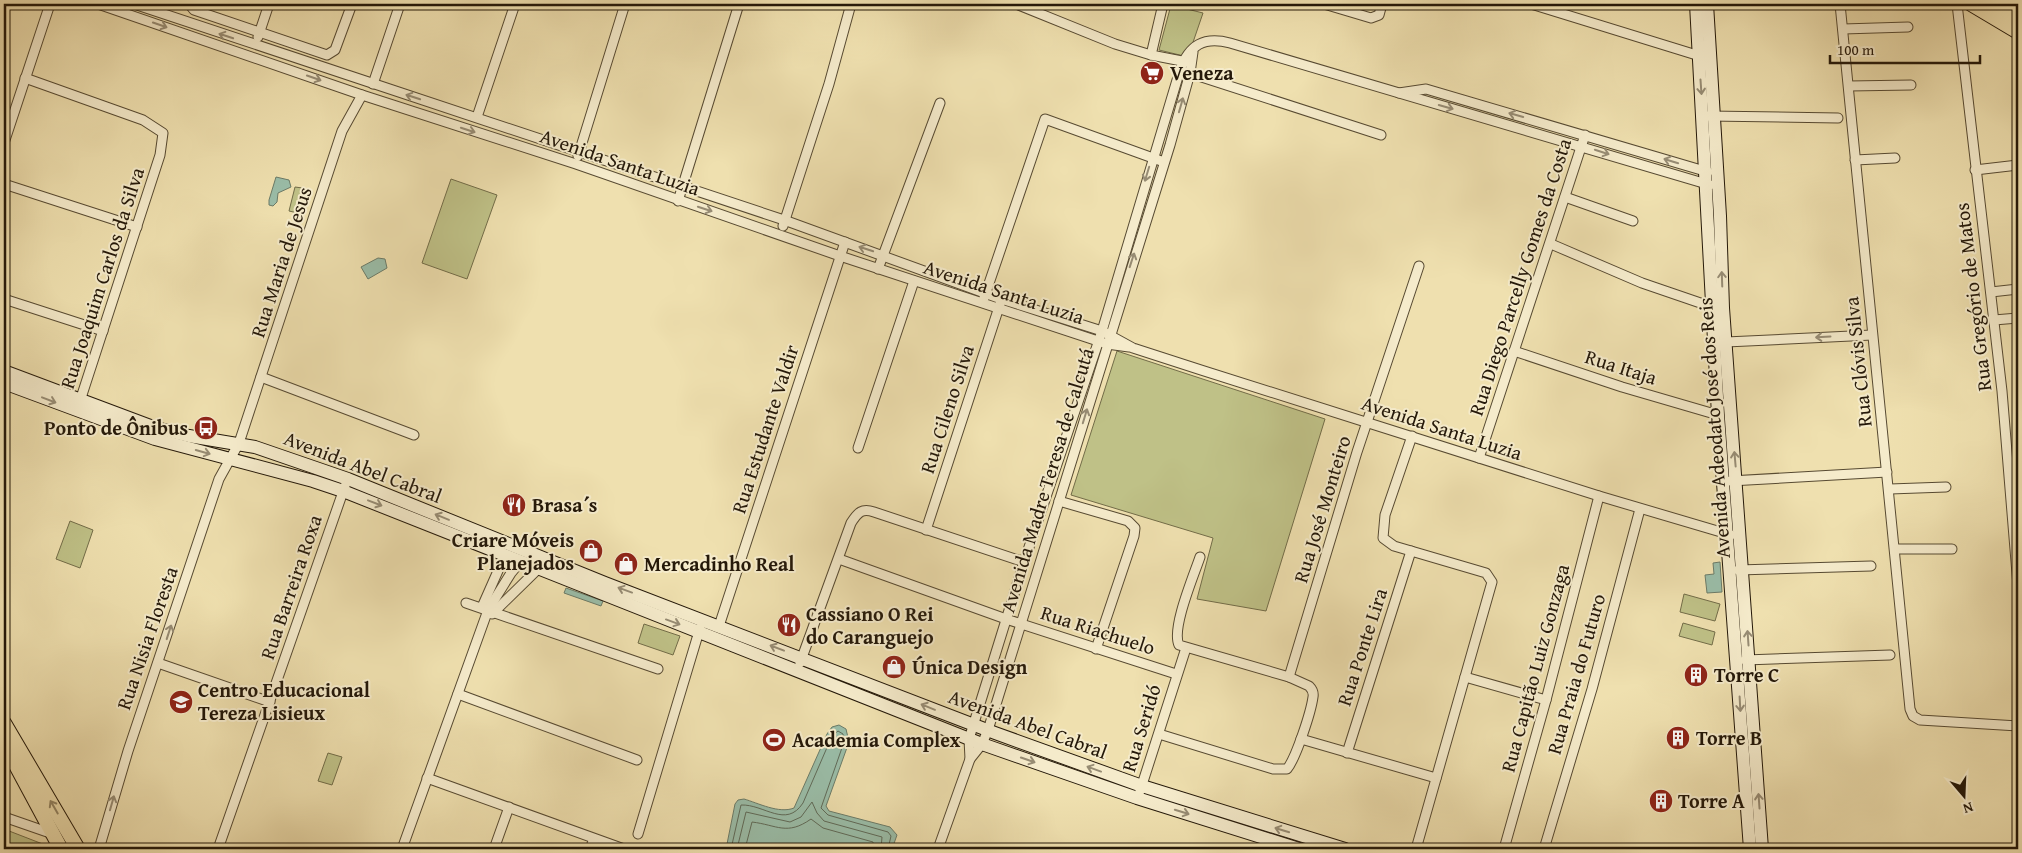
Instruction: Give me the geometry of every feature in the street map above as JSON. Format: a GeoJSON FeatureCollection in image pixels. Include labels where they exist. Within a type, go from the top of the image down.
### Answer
{"type":"FeatureCollection","features":[{"type":"Feature","properties":{"kind":"main road","name":"Avenida Adeodato José dos Reis"},"geometry":{"type":"LineString","coordinates":[[1696,4],[1705,58],[1709,116],[1718,308],[1718,415],[1730,570],[1743,660]]}},
{"type":"Feature","properties":{"kind":"main road","name":"Avenida Adeodato José dos Reis"},"geometry":{"type":"LineString","coordinates":[[1705,58],[1707,4]]}},
{"type":"Feature","properties":{"kind":"main road"},"geometry":{"type":"LineString","coordinates":[[1971,4],[2018,32]]}},
{"type":"Feature","properties":{"kind":"main road"},"geometry":{"type":"LineString","coordinates":[[1996,4],[2018,18]]}},
{"type":"Feature","properties":{"kind":"main road","name":"Avenida Adeodato José dos Reis"},"geometry":{"type":"LineString","coordinates":[[1718,308],[1726,342],[1744,570],[1743,660],[1750,772],[1750,849]]}},
{"type":"Feature","properties":{"kind":"main road","name":"Avenida Abel Cabral"},"geometry":{"type":"LineString","coordinates":[[4,371],[78,406],[155,439],[313,481],[343,491],[539,568],[800,664],[974,724],[1139,792],[1299,849]]}},
{"type":"Feature","properties":{"kind":"main road","name":"Avenida Abel Cabral"},"geometry":{"type":"LineString","coordinates":[[4,383],[172,432],[239,443],[273,452],[348,479],[701,626],[718,626],[982,744],[1329,847],[1345,849]]}},
{"type":"Feature","properties":{"kind":"main road"},"geometry":{"type":"LineString","coordinates":[[4,723],[78,849]]}},
{"type":"Feature","properties":{"kind":"main road"},"geometry":{"type":"LineString","coordinates":[[4,743],[61,849]]}},
{"type":"Feature","properties":{"kind":"main road","name":"Avenida Adeodato José dos Reis"},"geometry":{"type":"LineString","coordinates":[[1750,772],[1762,849]]}},
{"type":"Feature","properties":{"kind":"street"},"geometry":{"type":"LineString","coordinates":[[4,143],[50,4]]}},
{"type":"Feature","properties":{"kind":"street","name":"Avenida Santa Luzia"},"geometry":{"type":"LineString","coordinates":[[98,4],[362,95],[576,164],[878,269],[1103,343],[1133,348],[1640,509],[1727,535],[1741,536]]}},
{"type":"Feature","properties":{"kind":"street","name":"Avenida Santa Luzia"},"geometry":{"type":"LineString","coordinates":[[134,4],[784,220],[1001,299],[1106,333],[1133,348]]}},
{"type":"Feature","properties":{"kind":"street"},"geometry":{"type":"LineString","coordinates":[[189,4],[194,10],[328,55],[335,50],[352,4]]}},
{"type":"Feature","properties":{"kind":"street"},"geometry":{"type":"LineString","coordinates":[[255,45],[269,4]]}},
{"type":"Feature","properties":{"kind":"street"},"geometry":{"type":"LineString","coordinates":[[373,84],[400,4]]}},
{"type":"Feature","properties":{"kind":"street"},"geometry":{"type":"LineString","coordinates":[[477,118],[515,4]]}},
{"type":"Feature","properties":{"kind":"street"},"geometry":{"type":"LineString","coordinates":[[576,164],[625,4]]}},
{"type":"Feature","properties":{"kind":"street"},"geometry":{"type":"LineString","coordinates":[[678,201],[739,4]]}},
{"type":"Feature","properties":{"kind":"street"},"geometry":{"type":"LineString","coordinates":[[780,234],[829,84],[851,4]]}},
{"type":"Feature","properties":{"kind":"street"},"geometry":{"type":"LineString","coordinates":[[1016,4],[1115,44],[1151,55],[1188,62],[1197,46],[1207,40],[1219,40],[1582,146],[1712,179]]}},
{"type":"Feature","properties":{"kind":"street"},"geometry":{"type":"LineString","coordinates":[[1151,55],[1163,4]]}},
{"type":"Feature","properties":{"kind":"street"},"geometry":{"type":"LineString","coordinates":[[1324,4],[1374,18],[1379,15],[1382,4]]}},
{"type":"Feature","properties":{"kind":"street"},"geometry":{"type":"LineString","coordinates":[[1531,4],[1705,58]]}},
{"type":"Feature","properties":{"kind":"street","name":"Rua Clóvis Silva"},"geometry":{"type":"LineString","coordinates":[[1840,4],[1872,335],[1896,549],[1910,709],[1913,716],[1920,720],[1949,724],[2018,726]]}},
{"type":"Feature","properties":{"kind":"street","name":"Rua Gregório de Matos"},"geometry":{"type":"LineString","coordinates":[[1957,4],[1975,170],[2014,468],[2018,586]]}},
{"type":"Feature","properties":{"kind":"street"},"geometry":{"type":"LineString","coordinates":[[1842,30],[1908,27]]}},
{"type":"Feature","properties":{"kind":"street","name":"Avenida Madre Teresa de Calcutá"},"geometry":{"type":"LineString","coordinates":[[1106,333],[1152,157],[1180,70],[1188,62]]}},
{"type":"Feature","properties":{"kind":"street","name":"Avenida Madre Teresa de Calcutá"},"geometry":{"type":"LineString","coordinates":[[938,849],[970,759],[982,744],[988,730],[1059,501],[1106,333],[1164,162],[1190,73],[1188,62]]}},
{"type":"Feature","properties":{"kind":"street"},"geometry":{"type":"LineString","coordinates":[[1180,70],[1380,135]]}},
{"type":"Feature","properties":{"kind":"street","name":"Rua Joaquim Carlos da Silva"},"geometry":{"type":"LineString","coordinates":[[25,78],[153,124],[163,133],[160,155],[78,406]]}},
{"type":"Feature","properties":{"kind":"street"},"geometry":{"type":"LineString","coordinates":[[1848,86],[1911,85]]}},
{"type":"Feature","properties":{"kind":"street"},"geometry":{"type":"LineString","coordinates":[[1399,93],[1426,89],[1585,135],[1712,179]]}},
{"type":"Feature","properties":{"kind":"street","name":"Rua Maria de Jesus"},"geometry":{"type":"LineString","coordinates":[[239,443],[342,131],[362,95]]}},
{"type":"Feature","properties":{"kind":"street"},"geometry":{"type":"LineString","coordinates":[[878,269],[940,103]]}},
{"type":"Feature","properties":{"kind":"street"},"geometry":{"type":"LineString","coordinates":[[1709,116],[1838,118]]}},
{"type":"Feature","properties":{"kind":"street"},"geometry":{"type":"LineString","coordinates":[[982,303],[1025,172],[1045,119],[1164,162]]}},
{"type":"Feature","properties":{"kind":"street","name":"Rua Diego Parcelly Gomes da Costa"},"geometry":{"type":"LineString","coordinates":[[1479,458],[1551,244],[1585,135]]}},
{"type":"Feature","properties":{"kind":"street"},"geometry":{"type":"LineString","coordinates":[[1855,160],[1895,158]]}},
{"type":"Feature","properties":{"kind":"street"},"geometry":{"type":"LineString","coordinates":[[1975,170],[2018,165]]}},
{"type":"Feature","properties":{"kind":"street"},"geometry":{"type":"LineString","coordinates":[[4,184],[137,227]]}},
{"type":"Feature","properties":{"kind":"street"},"geometry":{"type":"LineString","coordinates":[[1565,197],[1633,220]]}},
{"type":"Feature","properties":{"kind":"street","name":"Rua Estudante Valdir"},"geometry":{"type":"LineString","coordinates":[[718,626],[845,242]]}},
{"type":"Feature","properties":{"kind":"street"},"geometry":{"type":"LineString","coordinates":[[1551,244],[1642,283],[1718,308]]}},
{"type":"Feature","properties":{"kind":"street"},"geometry":{"type":"LineString","coordinates":[[903,277],[908,264]]}},
{"type":"Feature","properties":{"kind":"street","name":"Rua José Monteiro"},"geometry":{"type":"LineString","coordinates":[[1289,677],[1368,422],[1419,266]]}},
{"type":"Feature","properties":{"kind":"street"},"geometry":{"type":"LineString","coordinates":[[858,448],[914,281]]}},
{"type":"Feature","properties":{"kind":"street"},"geometry":{"type":"LineString","coordinates":[[1991,292],[2018,289]]}},
{"type":"Feature","properties":{"kind":"street"},"geometry":{"type":"LineString","coordinates":[[4,299],[103,331]]}},
{"type":"Feature","properties":{"kind":"street","name":"Rua Cileno Silva"},"geometry":{"type":"LineString","coordinates":[[926,530],[1001,299]]}},
{"type":"Feature","properties":{"kind":"street"},"geometry":{"type":"LineString","coordinates":[[1994,320],[2018,318]]}},
{"type":"Feature","properties":{"kind":"street"},"geometry":{"type":"LineString","coordinates":[[1726,342],[1872,335]]}},
{"type":"Feature","properties":{"kind":"street","name":"Avenida Madre Teresa de Calcutá"},"geometry":{"type":"LineString","coordinates":[[970,759],[969,739],[1024,562],[1103,343]]}},
{"type":"Feature","properties":{"kind":"street","name":"Rua Itaja"},"geometry":{"type":"LineString","coordinates":[[1514,350],[1622,386],[1718,415]]}},
{"type":"Feature","properties":{"kind":"street"},"geometry":{"type":"LineString","coordinates":[[261,377],[414,435]]}},
{"type":"Feature","properties":{"kind":"street"},"geometry":{"type":"LineString","coordinates":[[1412,436],[1385,515],[1382,534],[1384,541],[1388,544],[1486,573],[1491,578],[1486,608],[1416,849]]}},
{"type":"Feature","properties":{"kind":"street","name":"Rua Nisia Floresta"},"geometry":{"type":"LineString","coordinates":[[99,849],[128,751],[218,479],[239,443]]}},
{"type":"Feature","properties":{"kind":"street"},"geometry":{"type":"LineString","coordinates":[[1723,481],[1888,472]]}},
{"type":"Feature","properties":{"kind":"street","name":"Rua Barreira Roxa"},"geometry":{"type":"LineString","coordinates":[[218,849],[348,479]]}},
{"type":"Feature","properties":{"kind":"street"},"geometry":{"type":"LineString","coordinates":[[1890,489],[1946,487]]}},
{"type":"Feature","properties":{"kind":"street","name":"Rua Capitão Luiz Gonzaga"},"geometry":{"type":"LineString","coordinates":[[1504,849],[1546,700],[1599,496]]}},
{"type":"Feature","properties":{"kind":"street"},"geometry":{"type":"LineString","coordinates":[[1059,501],[1128,521],[1135,528],[1134,536],[1096,649]]}},
{"type":"Feature","properties":{"kind":"street"},"geometry":{"type":"LineString","coordinates":[[800,664],[847,533],[856,516],[866,509],[1024,562]]}},
{"type":"Feature","properties":{"kind":"street","name":"Rua Praia do Futuro"},"geometry":{"type":"LineString","coordinates":[[1544,849],[1592,689],[1640,509]]}},
{"type":"Feature","properties":{"kind":"street"},"geometry":{"type":"LineString","coordinates":[[1896,549],[1952,549]]}},
{"type":"Feature","properties":{"kind":"street","name":"Rua Ponte Lira"},"geometry":{"type":"LineString","coordinates":[[1347,753],[1411,551]]}},
{"type":"Feature","properties":{"kind":"street"},"geometry":{"type":"LineString","coordinates":[[402,849],[484,622],[505,555]]}},
{"type":"Feature","properties":{"kind":"street"},"geometry":{"type":"LineString","coordinates":[[1159,734],[1261,765],[1281,770],[1287,769],[1291,764],[1301,739],[1313,693],[1309,686],[1289,677],[1179,645],[1177,633],[1200,557]]}},
{"type":"Feature","properties":{"kind":"street","name":"Rua Riachuelo"},"geometry":{"type":"LineString","coordinates":[[838,559],[1006,619],[1176,674]]}},
{"type":"Feature","properties":{"kind":"street"},"geometry":{"type":"LineString","coordinates":[[488,610],[511,573],[521,561]]}},
{"type":"Feature","properties":{"kind":"street"},"geometry":{"type":"LineString","coordinates":[[1730,570],[1871,566]]}},
{"type":"Feature","properties":{"kind":"street"},"geometry":{"type":"LineString","coordinates":[[488,610],[539,568]]}},
{"type":"Feature","properties":{"kind":"street"},"geometry":{"type":"LineString","coordinates":[[466,603],[658,669]]}},
{"type":"Feature","properties":{"kind":"street"},"geometry":{"type":"LineString","coordinates":[[638,834],[701,626]]}},
{"type":"Feature","properties":{"kind":"street","name":"Rua Seridó"},"geometry":{"type":"LineString","coordinates":[[1139,792],[1186,648]]}},
{"type":"Feature","properties":{"kind":"street"},"geometry":{"type":"LineString","coordinates":[[1743,660],[1890,655]]}},
{"type":"Feature","properties":{"kind":"street"},"geometry":{"type":"LineString","coordinates":[[158,662],[270,702]]}},
{"type":"Feature","properties":{"kind":"street"},"geometry":{"type":"LineString","coordinates":[[1465,677],[1546,700]]}},
{"type":"Feature","properties":{"kind":"street"},"geometry":{"type":"LineString","coordinates":[[458,694],[636,760]]}},
{"type":"Feature","properties":{"kind":"street"},"geometry":{"type":"LineString","coordinates":[[1301,739],[1436,778]]}},
{"type":"Feature","properties":{"kind":"street"},"geometry":{"type":"LineString","coordinates":[[427,778],[624,849]]}},
{"type":"Feature","properties":{"kind":"street"},"geometry":{"type":"LineString","coordinates":[[494,849],[509,808]]}},
{"type":"Feature","properties":{"kind":"street"},"geometry":{"type":"LineString","coordinates":[[4,817],[52,834]]}},
{"type":"Feature","properties":{"kind":"street"},"geometry":{"type":"LineString","coordinates":[[590,849],[594,838]]}},
{"type":"Feature","properties":{"kind":"green space"},"geometry":{"type":"Polygon","coordinates":[[[1171,5],[1203,13],[1188,57],[1159,50],[1171,5]]]}},
{"type":"Feature","properties":{"kind":"green space"},"geometry":{"type":"Polygon","coordinates":[[[451,179],[497,195],[467,279],[422,263],[451,179]]]}},
{"type":"Feature","properties":{"kind":"green space"},"geometry":{"type":"Polygon","coordinates":[[[295,187],[310,189],[302,214],[289,211],[295,187]]]}},
{"type":"Feature","properties":{"kind":"green space"},"geometry":{"type":"Polygon","coordinates":[[[1117,351],[1325,419],[1266,611],[1197,599],[1213,538],[1071,495],[1117,351]]]}},
{"type":"Feature","properties":{"kind":"green space"},"geometry":{"type":"Polygon","coordinates":[[[70,521],[93,530],[80,568],[56,559],[70,521]]]}},
{"type":"Feature","properties":{"kind":"green space"},"geometry":{"type":"Polygon","coordinates":[[[1684,594],[1720,604],[1715,621],[1680,612],[1684,594]]]}},
{"type":"Feature","properties":{"kind":"green space"},"geometry":{"type":"Polygon","coordinates":[[[1683,623],[1715,632],[1712,645],[1679,636],[1683,623]]]}},
{"type":"Feature","properties":{"kind":"green space"},"geometry":{"type":"Polygon","coordinates":[[[644,624],[680,636],[673,655],[638,643],[644,624]]]}},
{"type":"Feature","properties":{"kind":"green space"},"geometry":{"type":"Polygon","coordinates":[[[328,753],[342,757],[332,785],[318,781],[328,753]]]}},
{"type":"Feature","properties":{"kind":"green space"},"geometry":{"type":"Polygon","coordinates":[[[4,829],[53,848],[54,849],[4,849],[4,829]]]}},
{"type":"Feature","properties":{"kind":"water"},"geometry":{"type":"Polygon","coordinates":[[[276,177],[289,180],[291,187],[278,193],[277,202],[273,206],[269,205],[269,200],[276,177]]]}},
{"type":"Feature","properties":{"kind":"water"},"geometry":{"type":"Polygon","coordinates":[[[378,258],[385,259],[387,268],[368,279],[361,267],[378,258]]]}},
{"type":"Feature","properties":{"kind":"water"},"geometry":{"type":"Polygon","coordinates":[[[1720,562],[1722,592],[1707,593],[1705,575],[1714,574],[1713,563],[1720,562]]]}},
{"type":"Feature","properties":{"kind":"water"},"geometry":{"type":"Polygon","coordinates":[[[566,588],[603,601],[601,606],[564,593],[566,588]]]}},
{"type":"Feature","properties":{"kind":"water"},"geometry":{"type":"Polygon","coordinates":[[[839,725],[846,729],[849,742],[826,806],[829,811],[890,827],[897,835],[892,849],[726,849],[735,804],[738,800],[744,799],[782,810],[794,808],[827,734],[832,727],[839,725]]]}},
{"type":"Feature","properties":{"kind":"place","name":"Veneza"},"geometry":{"type":"Point","coordinates":[1152,73]}},
{"type":"Feature","properties":{"kind":"place","name":"Ponto de Ônibus"},"geometry":{"type":"Point","coordinates":[206,428]}},
{"type":"Feature","properties":{"kind":"place","name":"Brasa´s"},"geometry":{"type":"Point","coordinates":[514,505]}},
{"type":"Feature","properties":{"kind":"place","name":"Criare Móveis Planejados"},"geometry":{"type":"Point","coordinates":[591,551]}},
{"type":"Feature","properties":{"kind":"place","name":"Mercadinho Real"},"geometry":{"type":"Point","coordinates":[626,564]}},
{"type":"Feature","properties":{"kind":"place","name":"Cassiano O Rei do Caranguejo"},"geometry":{"type":"Point","coordinates":[789,625]}},
{"type":"Feature","properties":{"kind":"place","name":"Única Design"},"geometry":{"type":"Point","coordinates":[894,667]}},
{"type":"Feature","properties":{"kind":"place","name":"Torre C"},"geometry":{"type":"Point","coordinates":[1696,675]}},
{"type":"Feature","properties":{"kind":"place","name":"Centro Educacional Tereza Lisieux"},"geometry":{"type":"Point","coordinates":[181,702]}},
{"type":"Feature","properties":{"kind":"place","name":"Torre B"},"geometry":{"type":"Point","coordinates":[1678,738]}},
{"type":"Feature","properties":{"kind":"place","name":"Academia Complex"},"geometry":{"type":"Point","coordinates":[774,740]}},
{"type":"Feature","properties":{"kind":"place","name":"Torre A"},"geometry":{"type":"Point","coordinates":[1661,801]}}]}
